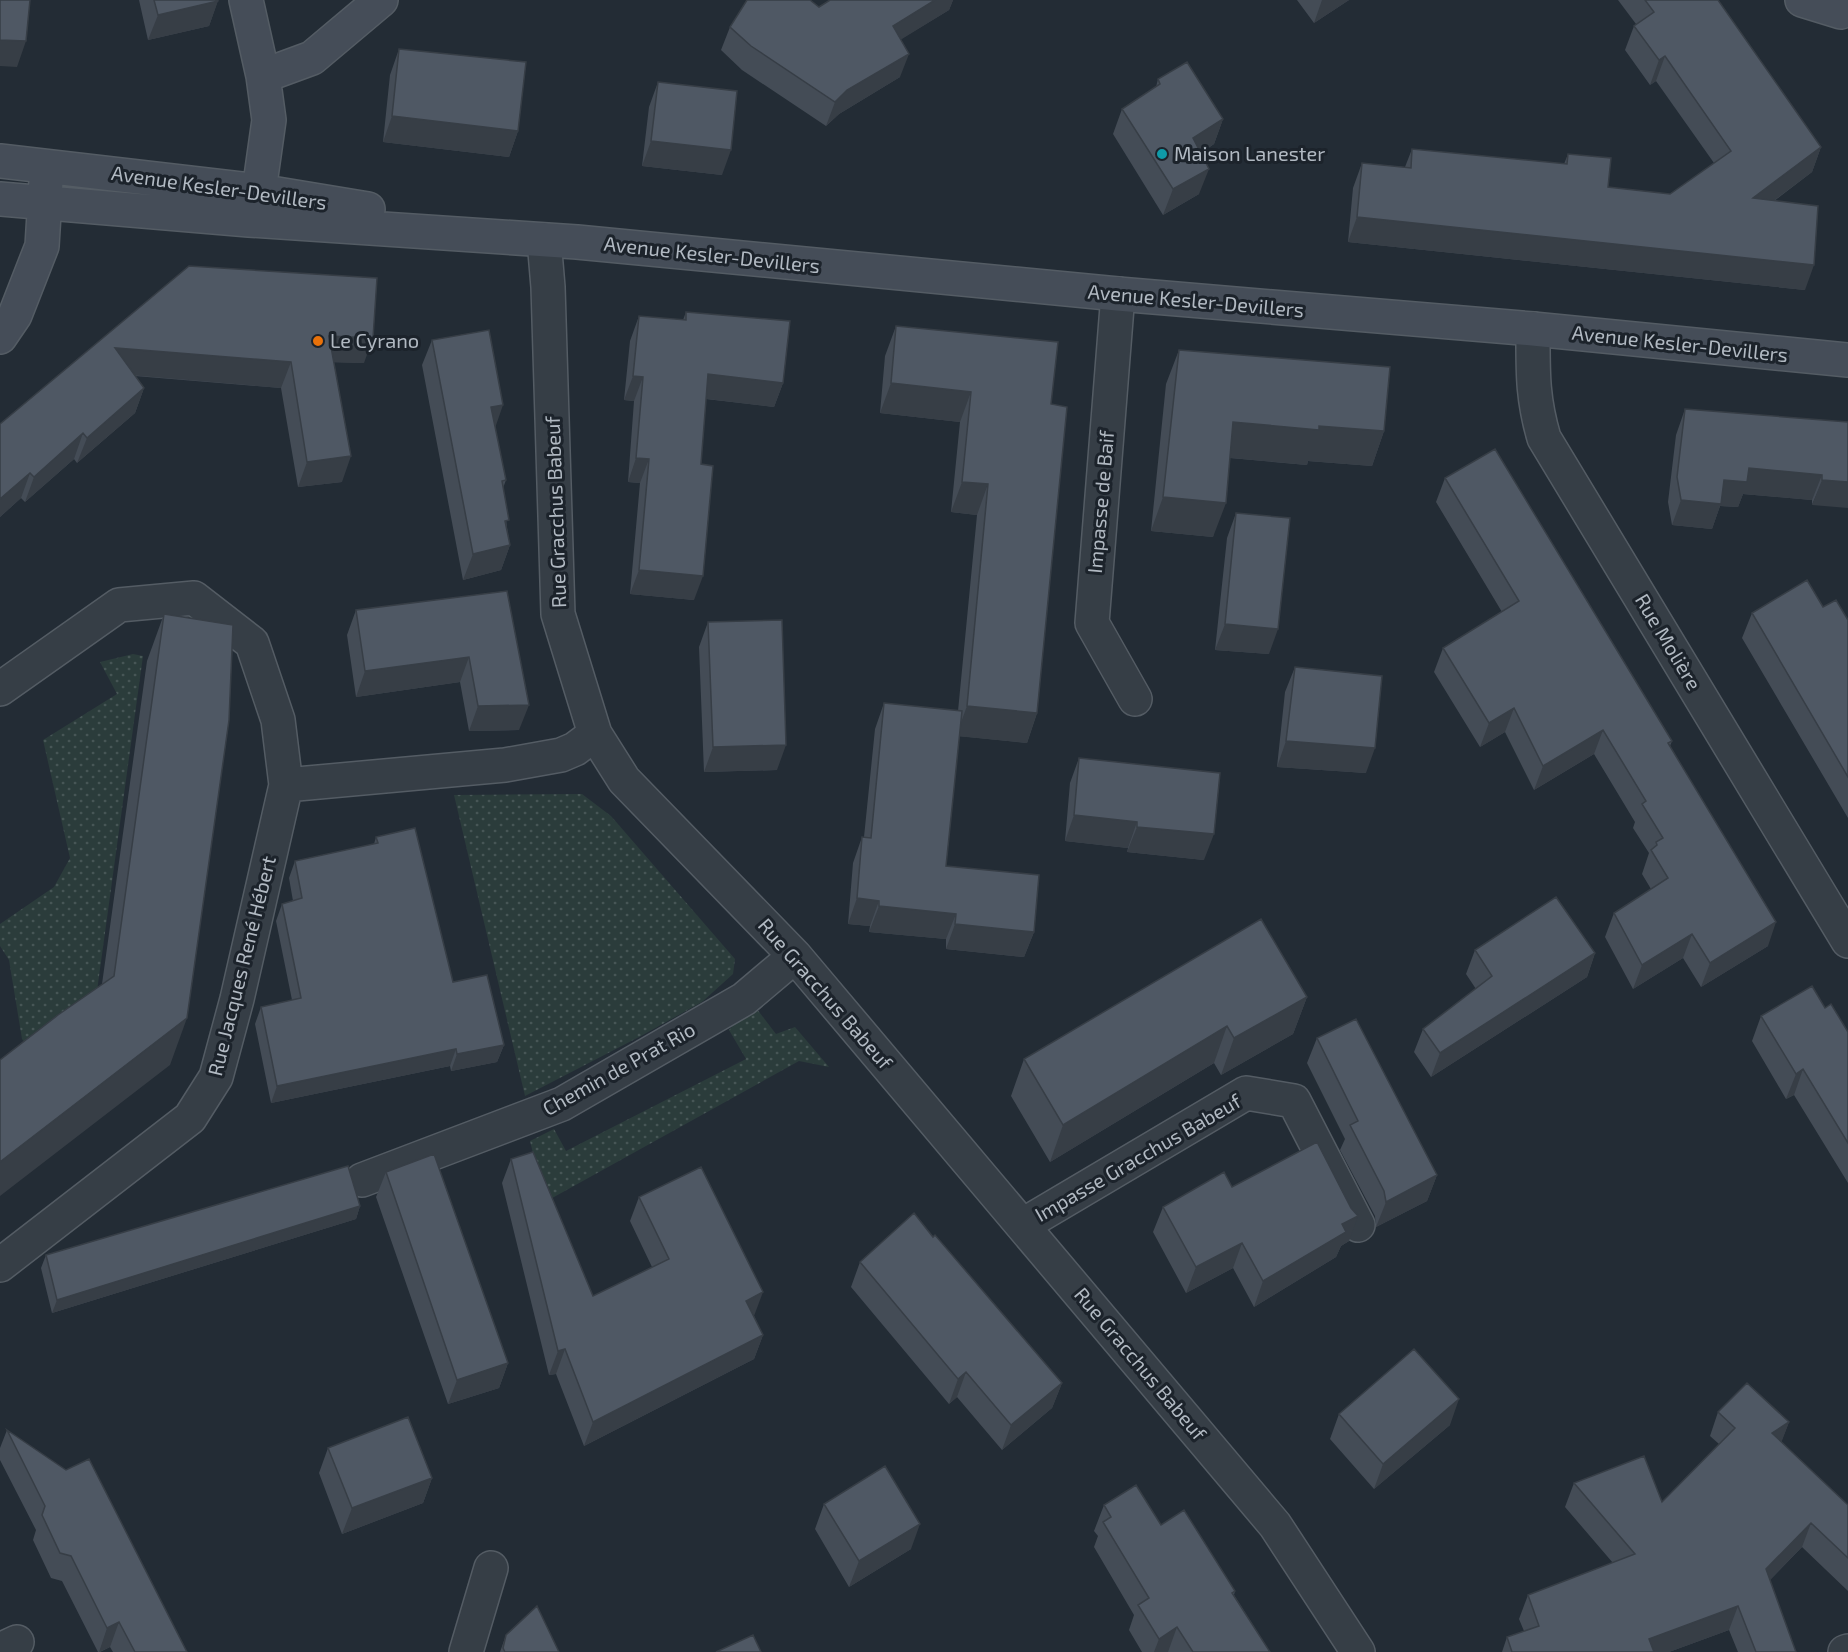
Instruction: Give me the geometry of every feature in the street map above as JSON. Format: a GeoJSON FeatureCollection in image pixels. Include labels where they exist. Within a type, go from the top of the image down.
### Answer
{"type":"FeatureCollection","features":[{"type":"Feature","properties":{"kind":"main road"},"geometry":{"type":"LineString","coordinates":[[246,0],[263,76],[269,120],[254,205]]}},
{"type":"Feature","properties":{"kind":"main road"},"geometry":{"type":"LineString","coordinates":[[263,76],[312,58],[381,0]]}},
{"type":"Feature","properties":{"kind":"main road"},"geometry":{"type":"LineString","coordinates":[[1802,0],[1844,13]]}},
{"type":"Feature","properties":{"kind":"main road","name":"Avenue Kesler-Devillers"},"geometry":{"type":"LineString","coordinates":[[0,161],[47,166],[254,205],[544,240],[1118,294],[1533,329],[1848,360]]}},
{"type":"Feature","properties":{"kind":"main road"},"geometry":{"type":"LineString","coordinates":[[0,337],[15,315],[42,246],[47,166]]}},
{"type":"Feature","properties":{"kind":"main road","name":"Avenue Kesler-Devillers"},"geometry":{"type":"LineString","coordinates":[[0,199],[44,203],[254,205]]}},
{"type":"Feature","properties":{"kind":"street","name":"Rue Gracchus Babeuf"},"geometry":{"type":"LineString","coordinates":[[544,240],[558,614],[595,734],[624,780],[795,956],[1275,1525],[1358,1652]]}},
{"type":"Feature","properties":{"kind":"street","name":"Impasse de Baif"},"geometry":{"type":"LineString","coordinates":[[1118,294],[1092,623],[1136,699]]}},
{"type":"Feature","properties":{"kind":"street","name":"Rue Molière"},"geometry":{"type":"LineString","coordinates":[[1533,329],[1533,390],[1536,412],[1544,438],[1848,941]]}},
{"type":"Feature","properties":{"kind":"street","name":"Rue Jacques René Hébert"},"geometry":{"type":"LineString","coordinates":[[0,689],[119,605],[194,598],[252,643],[278,720],[286,785],[237,999],[216,1077],[190,1118],[0,1265]]}},
{"type":"Feature","properties":{"kind":"street"},"geometry":{"type":"LineString","coordinates":[[286,785],[504,765],[561,755],[575,749],[595,734]]}},
{"type":"Feature","properties":{"kind":"street","name":"Chemin de Prat Rio"},"geometry":{"type":"LineString","coordinates":[[362,1180],[562,1104],[744,999],[795,956]]}},
{"type":"Feature","properties":{"kind":"street","name":"Impasse Gracchus Babeuf"},"geometry":{"type":"LineString","coordinates":[[1023,1225],[1246,1093],[1294,1101],[1358,1225]]}},
{"type":"Feature","properties":{"kind":"street"},"geometry":{"type":"LineString","coordinates":[[466,1652],[491,1568]]}},
{"type":"Feature","properties":{"kind":"shaded area"},"geometry":{"type":"Polygon","coordinates":[[[133,654],[143,656],[93,1020],[37,1060],[22,1039],[9,960],[0,946],[0,924],[54,887],[70,858],[43,740],[117,694],[100,662],[133,654]]]}},
{"type":"Feature","properties":{"kind":"shaded area"},"geometry":{"type":"Polygon","coordinates":[[[582,794],[611,816],[735,959],[733,974],[702,1002],[525,1096],[454,795],[582,794]]]}},
{"type":"Feature","properties":{"kind":"shaded area"},"geometry":{"type":"Polygon","coordinates":[[[753,1004],[776,1034],[795,1027],[829,1067],[799,1061],[545,1202],[530,1141],[554,1129],[566,1151],[746,1059],[729,1030],[753,1004]]]}},
{"type":"Feature","properties":{"kind":"building"},"geometry":{"type":"Polygon","coordinates":[[[0,0],[30,0],[26,41],[0,40],[0,0]]]}},
{"type":"Feature","properties":{"kind":"building"},"geometry":{"type":"Polygon","coordinates":[[[154,0],[218,0],[218,1],[158,15],[154,0]]]}},
{"type":"Feature","properties":{"kind":"building"},"geometry":{"type":"Polygon","coordinates":[[[747,0],[810,0],[819,7],[830,0],[935,0],[893,26],[909,54],[847,90],[835,102],[751,46],[730,27],[747,0]]]}},
{"type":"Feature","properties":{"kind":"building"},"geometry":{"type":"Polygon","coordinates":[[[1645,0],[1718,0],[1821,147],[1753,198],[1818,206],[1814,265],[1357,217],[1362,163],[1411,168],[1412,149],[1567,164],[1568,154],[1611,158],[1608,187],[1670,194],[1731,151],[1665,56],[1659,60],[1634,26],[1654,12],[1645,0]]]}},
{"type":"Feature","properties":{"kind":"building"},"geometry":{"type":"Polygon","coordinates":[[[399,49],[526,62],[518,131],[392,116],[399,49]]]}},
{"type":"Feature","properties":{"kind":"building"},"geometry":{"type":"Polygon","coordinates":[[[1187,62],[1223,119],[1193,138],[1209,169],[1173,189],[1122,109],[1160,84],[1158,79],[1187,62]]]}},
{"type":"Feature","properties":{"kind":"building"},"geometry":{"type":"Polygon","coordinates":[[[658,82],[737,91],[731,150],[651,141],[658,82]]]}},
{"type":"Feature","properties":{"kind":"building"},"geometry":{"type":"Polygon","coordinates":[[[189,266],[377,278],[373,338],[329,336],[351,456],[307,462],[291,362],[115,348],[144,388],[87,438],[83,433],[34,477],[30,473],[0,499],[0,424],[189,266]]]}},
{"type":"Feature","properties":{"kind":"building"},"geometry":{"type":"Polygon","coordinates":[[[686,312],[790,321],[783,383],[708,374],[701,464],[713,466],[703,576],[639,570],[649,459],[636,458],[643,377],[633,376],[639,316],[686,320],[686,312]]]}},
{"type":"Feature","properties":{"kind":"building"},"geometry":{"type":"Polygon","coordinates":[[[896,326],[1058,342],[1051,404],[1067,407],[1037,713],[967,706],[988,484],[962,482],[971,392],[891,383],[896,326]]]}},
{"type":"Feature","properties":{"kind":"building"},"geometry":{"type":"Polygon","coordinates":[[[489,330],[503,405],[491,407],[506,480],[502,481],[509,520],[505,521],[510,545],[473,554],[432,340],[489,330]]]}},
{"type":"Feature","properties":{"kind":"building"},"geometry":{"type":"Polygon","coordinates":[[[1179,350],[1390,367],[1384,431],[1319,426],[1319,430],[1233,422],[1226,503],[1163,497],[1179,350]]]}},
{"type":"Feature","properties":{"kind":"building"},"geometry":{"type":"Polygon","coordinates":[[[1685,409],[1848,422],[1848,482],[1822,480],[1822,475],[1749,468],[1747,482],[1724,480],[1721,504],[1681,500],[1677,477],[1685,409]]]}},
{"type":"Feature","properties":{"kind":"building"},"geometry":{"type":"Polygon","coordinates":[[[1495,449],[1672,741],[1668,743],[1776,922],[1710,963],[1692,934],[1642,965],[1614,913],[1668,878],[1651,850],[1657,845],[1656,842],[1663,838],[1642,804],[1646,801],[1603,730],[1543,766],[1514,708],[1489,723],[1443,648],[1519,601],[1445,478],[1495,449]]]}},
{"type":"Feature","properties":{"kind":"building"},"geometry":{"type":"Polygon","coordinates":[[[1236,513],[1290,518],[1278,629],[1225,624],[1236,513]]]}},
{"type":"Feature","properties":{"kind":"building"},"geometry":{"type":"Polygon","coordinates":[[[1807,580],[1823,607],[1836,600],[1848,620],[1848,777],[1752,613],[1807,580]]]}},
{"type":"Feature","properties":{"kind":"building"},"geometry":{"type":"Polygon","coordinates":[[[507,591],[529,705],[478,706],[469,657],[365,671],[356,610],[507,591]]]}},
{"type":"Feature","properties":{"kind":"building"},"geometry":{"type":"Polygon","coordinates":[[[164,614],[233,625],[229,720],[187,1018],[0,1162],[0,1060],[58,1015],[114,976],[164,614]]]}},
{"type":"Feature","properties":{"kind":"building"},"geometry":{"type":"Polygon","coordinates":[[[782,620],[786,745],[713,747],[708,622],[782,620]]]}},
{"type":"Feature","properties":{"kind":"building"},"geometry":{"type":"Polygon","coordinates":[[[1295,667],[1382,676],[1375,748],[1286,741],[1295,667]]]}},
{"type":"Feature","properties":{"kind":"building"},"geometry":{"type":"Polygon","coordinates":[[[884,703],[962,711],[946,866],[1039,875],[1034,932],[955,924],[956,914],[879,906],[879,901],[857,898],[862,837],[871,838],[884,703]]]}},
{"type":"Feature","properties":{"kind":"building"},"geometry":{"type":"Polygon","coordinates":[[[1079,758],[1220,773],[1214,834],[1137,827],[1137,822],[1074,815],[1079,758]]]}},
{"type":"Feature","properties":{"kind":"building"},"geometry":{"type":"Polygon","coordinates":[[[415,828],[453,982],[487,975],[504,1045],[457,1054],[456,1049],[277,1086],[261,1007],[301,998],[282,904],[302,898],[295,861],[378,843],[376,837],[415,828]]]}},
{"type":"Feature","properties":{"kind":"building"},"geometry":{"type":"Polygon","coordinates":[[[1556,897],[1595,953],[1440,1053],[1423,1029],[1492,976],[1475,950],[1556,897]]]}},
{"type":"Feature","properties":{"kind":"building"},"geometry":{"type":"Polygon","coordinates":[[[1261,919],[1307,997],[1234,1038],[1227,1026],[1063,1125],[1024,1059],[1261,919]]]}},
{"type":"Feature","properties":{"kind":"building"},"geometry":{"type":"Polygon","coordinates":[[[1812,986],[1825,1008],[1831,1004],[1848,1032],[1848,1143],[1803,1069],[1796,1074],[1761,1016],[1812,986]]]}},
{"type":"Feature","properties":{"kind":"building"},"geometry":{"type":"Polygon","coordinates":[[[1356,1019],[1437,1175],[1386,1202],[1384,1191],[1350,1125],[1358,1121],[1317,1038],[1356,1019]]]}},
{"type":"Feature","properties":{"kind":"building"},"geometry":{"type":"Polygon","coordinates":[[[1317,1142],[1351,1208],[1358,1216],[1342,1224],[1346,1232],[1263,1281],[1242,1243],[1196,1267],[1163,1207],[1224,1172],[1232,1187],[1317,1142]]]}},
{"type":"Feature","properties":{"kind":"building"},"geometry":{"type":"Polygon","coordinates":[[[533,1152],[593,1296],[669,1259],[639,1197],[701,1167],[763,1292],[746,1301],[763,1335],[593,1422],[565,1349],[558,1351],[511,1159],[533,1152]]]}},
{"type":"Feature","properties":{"kind":"building"},"geometry":{"type":"Polygon","coordinates":[[[434,1154],[508,1363],[457,1380],[386,1172],[434,1154]]]}},
{"type":"Feature","properties":{"kind":"building"},"geometry":{"type":"Polygon","coordinates":[[[348,1166],[360,1206],[57,1300],[46,1255],[348,1166]]]}},
{"type":"Feature","properties":{"kind":"building"},"geometry":{"type":"Polygon","coordinates":[[[914,1213],[1062,1383],[1011,1425],[966,1372],[958,1379],[860,1262],[914,1213]]]}},
{"type":"Feature","properties":{"kind":"building"},"geometry":{"type":"Polygon","coordinates":[[[1414,1349],[1459,1399],[1383,1464],[1339,1414],[1414,1349]]]}},
{"type":"Feature","properties":{"kind":"building"},"geometry":{"type":"Polygon","coordinates":[[[1747,1383],[1789,1422],[1772,1433],[1848,1505],[1848,1558],[1811,1523],[1766,1569],[1796,1652],[1756,1652],[1738,1606],[1649,1639],[1654,1652],[1512,1652],[1507,1637],[1539,1626],[1528,1595],[1635,1554],[1574,1483],[1644,1456],[1662,1502],[1735,1428],[1718,1412],[1747,1383]]]}},
{"type":"Feature","properties":{"kind":"building"},"geometry":{"type":"Polygon","coordinates":[[[408,1417],[432,1478],[352,1508],[328,1448],[408,1417]]]}},
{"type":"Feature","properties":{"kind":"building"},"geometry":{"type":"Polygon","coordinates":[[[7,1430],[66,1470],[89,1459],[187,1652],[135,1652],[119,1622],[107,1628],[71,1556],[60,1553],[42,1515],[45,1506],[7,1430]]]}},
{"type":"Feature","properties":{"kind":"building"},"geometry":{"type":"Polygon","coordinates":[[[885,1466],[920,1524],[859,1561],[824,1504],[885,1466]]]}},
{"type":"Feature","properties":{"kind":"building"},"geometry":{"type":"Polygon","coordinates":[[[1136,1485],[1161,1525],[1184,1510],[1235,1591],[1232,1593],[1270,1652],[1193,1652],[1177,1627],[1159,1639],[1138,1605],[1149,1598],[1103,1522],[1111,1517],[1104,1505],[1136,1485]]]}},
{"type":"Feature","properties":{"kind":"building"},"geometry":{"type":"Polygon","coordinates":[[[537,1606],[559,1652],[505,1652],[503,1648],[506,1635],[537,1606]]]}},
{"type":"Feature","properties":{"kind":"building"},"geometry":{"type":"Polygon","coordinates":[[[753,1635],[761,1652],[716,1652],[753,1635]]]}},
{"type":"Feature","properties":{"kind":"place","name":"Maison Lanester"},"geometry":{"type":"Point","coordinates":[1162,154]}},
{"type":"Feature","properties":{"kind":"place","name":"Le Cyrano"},"geometry":{"type":"Point","coordinates":[318,341]}}]}
